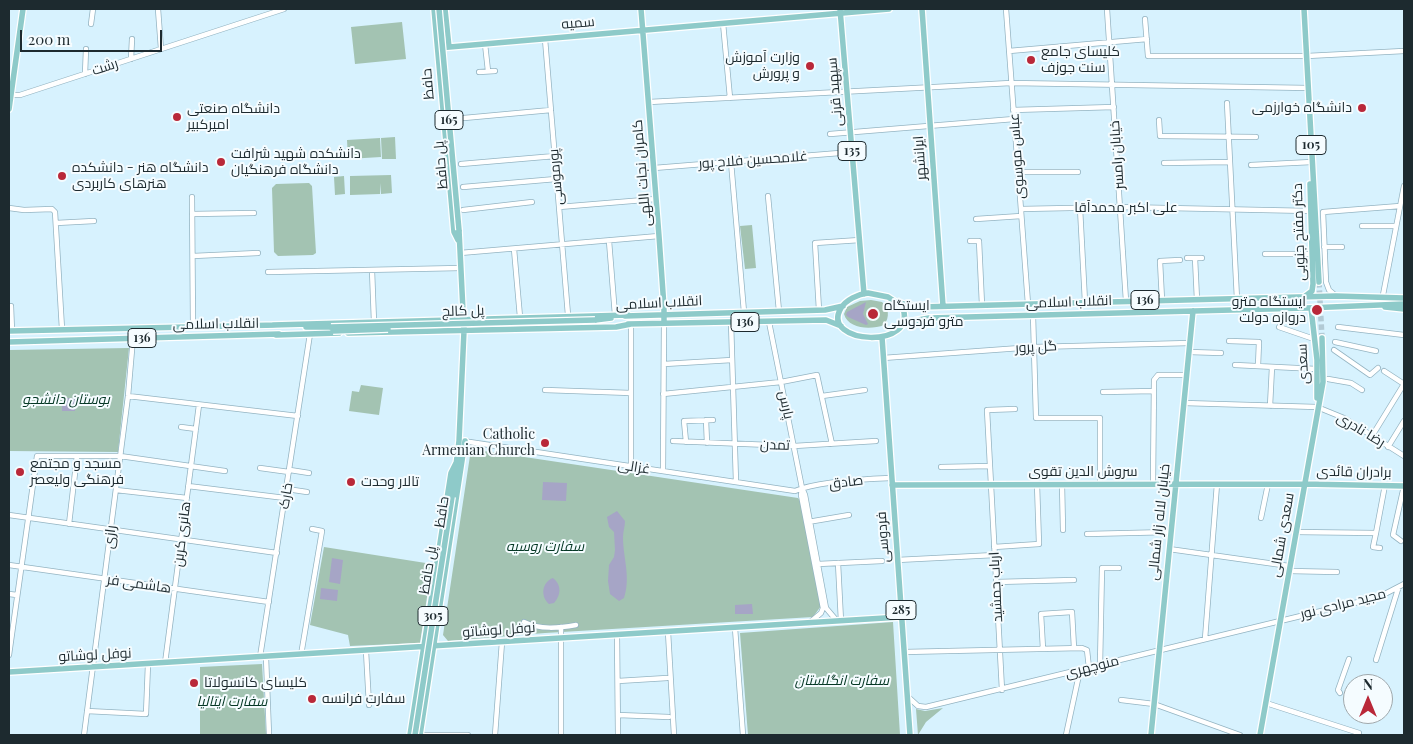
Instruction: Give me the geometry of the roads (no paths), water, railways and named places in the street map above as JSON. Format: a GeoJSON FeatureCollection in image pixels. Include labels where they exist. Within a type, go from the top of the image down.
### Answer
{"type":"FeatureCollection","features":[{"type":"Feature","properties":{"kind":"main road"},"geometry":{"type":"LineString","coordinates":[[9,109],[23,9]]}},
{"type":"Feature","properties":{"kind":"main road","name":"حافظ"},"geometry":{"type":"LineString","coordinates":[[434,9],[454,232],[460,245]]}},
{"type":"Feature","properties":{"kind":"main road","name":"پل حافظ"},"geometry":{"type":"LineString","coordinates":[[439,9],[459,230]]}},
{"type":"Feature","properties":{"kind":"main road"},"geometry":{"type":"LineString","coordinates":[[445,9],[448,47]]}},
{"type":"Feature","properties":{"kind":"main road","name":"کامران نجات اللهی"},"geometry":{"type":"LineString","coordinates":[[641,9],[664,323]]}},
{"type":"Feature","properties":{"kind":"main road","name":"سمیه"},"geometry":{"type":"LineString","coordinates":[[438,48],[840,11],[890,9]]}},
{"type":"Feature","properties":{"kind":"main road","name":"ایرانشهر"},"geometry":{"type":"LineString","coordinates":[[922,9],[943,306]]}},
{"type":"Feature","properties":{"kind":"main road","name":"دکتر مفتح جنوبی"},"geometry":{"type":"LineString","coordinates":[[1304,9],[1319,282]]}},
{"type":"Feature","properties":{"kind":"main road","name":"سپهبد قرنی"},"geometry":{"type":"LineString","coordinates":[[840,11],[864,294]]}},
{"type":"Feature","properties":{"kind":"main road","name":"دکتر مفتح جنوبی"},"geometry":{"type":"LineString","coordinates":[[1304,298],[1313,288],[1310,211],[1312,162]]}},
{"type":"Feature","properties":{"kind":"main road","name":"حافظ"},"geometry":{"type":"LineString","coordinates":[[420,735],[443,591],[462,441],[464,319],[459,230]]}},
{"type":"Feature","properties":{"kind":"main road"},"geometry":{"type":"LineString","coordinates":[[864,294],[882,295],[899,303],[903,308],[903,321],[898,328],[882,337],[857,336],[848,332],[842,326],[839,316],[843,306],[852,298],[864,294]]}},
{"type":"Feature","properties":{"kind":"main road","name":"انقلاب اسلامی"},"geometry":{"type":"LineString","coordinates":[[1364,296],[1404,294]]}},
{"type":"Feature","properties":{"kind":"main road","name":"انقلاب اسلامی"},"geometry":{"type":"LineString","coordinates":[[899,303],[920,307],[1336,296],[1404,298]]}},
{"type":"Feature","properties":{"kind":"main road","name":"انقلاب اسلامی"},"geometry":{"type":"LineString","coordinates":[[898,328],[916,319],[1404,304]]}},
{"type":"Feature","properties":{"kind":"main road","name":"انقلاب اسلامی"},"geometry":{"type":"LineString","coordinates":[[596,322],[628,315],[819,310],[843,306]]}},
{"type":"Feature","properties":{"kind":"main road","name":"انقلاب اسلامی"},"geometry":{"type":"LineString","coordinates":[[1363,306],[1404,308]]}},
{"type":"Feature","properties":{"kind":"main road","name":"سعدی"},"geometry":{"type":"LineString","coordinates":[[1311,308],[1317,369],[1318,407]]}},
{"type":"Feature","properties":{"kind":"main road","name":"خیابان لاله زار شمالی"},"geometry":{"type":"LineString","coordinates":[[1151,735],[1193,311]]}},
{"type":"Feature","properties":{"kind":"main road"},"geometry":{"type":"LineString","coordinates":[[273,325],[628,315]]}},
{"type":"Feature","properties":{"kind":"main road"},"geometry":{"type":"LineString","coordinates":[[520,317],[520,324],[524,329]]}},
{"type":"Feature","properties":{"kind":"main road"},"geometry":{"type":"LineString","coordinates":[[516,329],[520,317]]}},
{"type":"Feature","properties":{"kind":"main road"},"geometry":{"type":"LineString","coordinates":[[423,320],[427,326],[425,331]]}},
{"type":"Feature","properties":{"kind":"main road","name":"انقلاب اسلامی"},"geometry":{"type":"LineString","coordinates":[[596,322],[632,324],[826,320],[842,326]]}},
{"type":"Feature","properties":{"kind":"main road","name":"پل کالج"},"geometry":{"type":"LineString","coordinates":[[332,329],[596,322]]}},
{"type":"Feature","properties":{"kind":"main road"},"geometry":{"type":"LineString","coordinates":[[276,335],[616,327],[632,324]]}},
{"type":"Feature","properties":{"kind":"main road","name":"انقلاب اسلامی"},"geometry":{"type":"LineString","coordinates":[[10,331],[273,325],[332,329]]}},
{"type":"Feature","properties":{"kind":"main road","name":"انقلاب اسلامی"},"geometry":{"type":"LineString","coordinates":[[9,342],[276,335],[284,332],[332,329]]}},
{"type":"Feature","properties":{"kind":"main road","name":"فردوسی"},"geometry":{"type":"LineString","coordinates":[[882,337],[910,735]]}},
{"type":"Feature","properties":{"kind":"main road","name":"سعدی شمالی"},"geometry":{"type":"LineString","coordinates":[[1260,735],[1323,376],[1322,338]]}},
{"type":"Feature","properties":{"kind":"main road","name":"سعدی"},"geometry":{"type":"LineString","coordinates":[[1318,407],[1324,398]]}},
{"type":"Feature","properties":{"kind":"main road","name":"حافظ"},"geometry":{"type":"LineString","coordinates":[[452,497],[456,463],[462,441]]}},
{"type":"Feature","properties":{"kind":"main road","name":"حافظ"},"geometry":{"type":"LineString","coordinates":[[410,735],[451,473],[456,463]]}},
{"type":"Feature","properties":{"kind":"main road","name":"سروش الدین تقوی"},"geometry":{"type":"LineString","coordinates":[[892,485],[1303,484]]}},
{"type":"Feature","properties":{"kind":"main road","name":"برادران قائدی"},"geometry":{"type":"LineString","coordinates":[[1303,484],[1404,486]]}},
{"type":"Feature","properties":{"kind":"main road","name":"پل حافظ"},"geometry":{"type":"LineString","coordinates":[[415,735],[452,497]]}},
{"type":"Feature","properties":{"kind":"main road"},"geometry":{"type":"LineString","coordinates":[[433,584],[443,591]]}},
{"type":"Feature","properties":{"kind":"main road","name":"نوفل لوشاتو"},"geometry":{"type":"LineString","coordinates":[[9,672],[901,617]]}},
{"type":"Feature","properties":{"kind":"street"},"geometry":{"type":"LineString","coordinates":[[91,24],[93,9]]}},
{"type":"Feature","properties":{"kind":"street"},"geometry":{"type":"LineString","coordinates":[[158,9],[161,49]]}},
{"type":"Feature","properties":{"kind":"street","name":"رشت"},"geometry":{"type":"LineString","coordinates":[[11,95],[20,95],[284,9]]}},
{"type":"Feature","properties":{"kind":"street","name":"عباس موسوی"},"geometry":{"type":"LineString","coordinates":[[1006,9],[1028,304]]}},
{"type":"Feature","properties":{"kind":"street","name":"خیابان رامسر"},"geometry":{"type":"LineString","coordinates":[[1108,9],[1126,301]]}},
{"type":"Feature","properties":{"kind":"street"},"geometry":{"type":"LineString","coordinates":[[1146,19],[1148,56],[1307,56],[1404,51]]}},
{"type":"Feature","properties":{"kind":"street"},"geometry":{"type":"LineString","coordinates":[[723,23],[730,98]]}},
{"type":"Feature","properties":{"kind":"street"},"geometry":{"type":"LineString","coordinates":[[130,59],[132,39]]}},
{"type":"Feature","properties":{"kind":"street","name":"پورموسی"},"geometry":{"type":"LineString","coordinates":[[545,39],[568,316]]}},
{"type":"Feature","properties":{"kind":"street"},"geometry":{"type":"LineString","coordinates":[[1009,51],[1147,39]]}},
{"type":"Feature","properties":{"kind":"street"},"geometry":{"type":"LineString","coordinates":[[485,44],[488,71]]}},
{"type":"Feature","properties":{"kind":"street"},"geometry":{"type":"LineString","coordinates":[[85,74],[86,50]]}},
{"type":"Feature","properties":{"kind":"street"},"geometry":{"type":"LineString","coordinates":[[479,72],[495,71]]}},
{"type":"Feature","properties":{"kind":"street"},"geometry":{"type":"LineString","coordinates":[[648,102],[1012,83],[1309,88]]}},
{"type":"Feature","properties":{"kind":"street"},"geometry":{"type":"LineString","coordinates":[[1228,103],[1236,299]]}},
{"type":"Feature","properties":{"kind":"street"},"geometry":{"type":"LineString","coordinates":[[1013,110],[1114,107]]}},
{"type":"Feature","properties":{"kind":"street"},"geometry":{"type":"LineString","coordinates":[[464,118],[551,110]]}},
{"type":"Feature","properties":{"kind":"street"},"geometry":{"type":"LineString","coordinates":[[830,134],[1014,119]]}},
{"type":"Feature","properties":{"kind":"street"},"geometry":{"type":"LineString","coordinates":[[1159,120],[1160,136],[1256,136]]}},
{"type":"Feature","properties":{"kind":"street","name":"غلامحسین فلاح‌ پور"},"geometry":{"type":"LineString","coordinates":[[654,168],[852,152]]}},
{"type":"Feature","properties":{"kind":"street"},"geometry":{"type":"LineString","coordinates":[[461,164],[555,156]]}},
{"type":"Feature","properties":{"kind":"street"},"geometry":{"type":"LineString","coordinates":[[731,162],[744,312]]}},
{"type":"Feature","properties":{"kind":"street"},"geometry":{"type":"LineString","coordinates":[[1164,164],[1230,162]]}},
{"type":"Feature","properties":{"kind":"street"},"geometry":{"type":"LineString","coordinates":[[1251,165],[1312,162]]}},
{"type":"Feature","properties":{"kind":"street"},"geometry":{"type":"LineString","coordinates":[[1018,172],[1078,172]]}},
{"type":"Feature","properties":{"kind":"street"},"geometry":{"type":"LineString","coordinates":[[463,187],[556,179]]}},
{"type":"Feature","properties":{"kind":"street"},"geometry":{"type":"LineString","coordinates":[[1383,295],[1404,186]]}},
{"type":"Feature","properties":{"kind":"street"},"geometry":{"type":"LineString","coordinates":[[768,196],[779,311]]}},
{"type":"Feature","properties":{"kind":"street"},"geometry":{"type":"LineString","coordinates":[[192,197],[193,326]]}},
{"type":"Feature","properties":{"kind":"street"},"geometry":{"type":"LineString","coordinates":[[559,208],[656,199]]}},
{"type":"Feature","properties":{"kind":"street"},"geometry":{"type":"LineString","coordinates":[[462,210],[532,202]]}},
{"type":"Feature","properties":{"kind":"street"},"geometry":{"type":"LineString","coordinates":[[1336,296],[1330,292],[1326,284],[1323,213],[1325,211],[1400,206]]}},
{"type":"Feature","properties":{"kind":"street","name":"علی اکبر محمدآقا"},"geometry":{"type":"LineString","coordinates":[[1021,209],[1120,207],[1310,211]]}},
{"type":"Feature","properties":{"kind":"street"},"geometry":{"type":"LineString","coordinates":[[9,208],[53,210],[56,223],[62,329]]}},
{"type":"Feature","properties":{"kind":"street"},"geometry":{"type":"LineString","coordinates":[[1080,208],[1085,302]]}},
{"type":"Feature","properties":{"kind":"street"},"geometry":{"type":"LineString","coordinates":[[192,214],[254,213]]}},
{"type":"Feature","properties":{"kind":"street"},"geometry":{"type":"LineString","coordinates":[[976,219],[1021,216]]}},
{"type":"Feature","properties":{"kind":"street"},"geometry":{"type":"LineString","coordinates":[[56,223],[94,221]]}},
{"type":"Feature","properties":{"kind":"street"},"geometry":{"type":"LineString","coordinates":[[1362,226],[1396,226]]}},
{"type":"Feature","properties":{"kind":"street"},"geometry":{"type":"LineString","coordinates":[[460,253],[659,236]]}},
{"type":"Feature","properties":{"kind":"street"},"geometry":{"type":"LineString","coordinates":[[609,240],[615,315]]}},
{"type":"Feature","properties":{"kind":"street"},"geometry":{"type":"LineString","coordinates":[[819,310],[815,243],[860,240]]}},
{"type":"Feature","properties":{"kind":"street"},"geometry":{"type":"LineString","coordinates":[[970,241],[979,242],[982,305]]}},
{"type":"Feature","properties":{"kind":"street"},"geometry":{"type":"LineString","coordinates":[[1324,247],[1342,246]]}},
{"type":"Feature","properties":{"kind":"street"},"geometry":{"type":"LineString","coordinates":[[514,249],[520,317]]}},
{"type":"Feature","properties":{"kind":"street"},"geometry":{"type":"LineString","coordinates":[[192,256],[258,253]]}},
{"type":"Feature","properties":{"kind":"street"},"geometry":{"type":"LineString","coordinates":[[1265,254],[1312,254]]}},
{"type":"Feature","properties":{"kind":"street"},"geometry":{"type":"LineString","coordinates":[[1187,258],[1202,258]]}},
{"type":"Feature","properties":{"kind":"street"},"geometry":{"type":"LineString","coordinates":[[1195,258],[1197,300]]}},
{"type":"Feature","properties":{"kind":"street"},"geometry":{"type":"LineString","coordinates":[[1162,300],[1160,261],[1180,260]]}},
{"type":"Feature","properties":{"kind":"street"},"geometry":{"type":"LineString","coordinates":[[268,272],[461,268]]}},
{"type":"Feature","properties":{"kind":"street"},"geometry":{"type":"LineString","coordinates":[[372,270],[374,322]]}},
{"type":"Feature","properties":{"kind":"street"},"geometry":{"type":"LineString","coordinates":[[10,306],[10,331]]}},
{"type":"Feature","properties":{"kind":"street"},"geometry":{"type":"LineString","coordinates":[[1033,315],[1036,418],[1100,418],[1100,484]]}},
{"type":"Feature","properties":{"kind":"street"},"geometry":{"type":"LineString","coordinates":[[731,322],[736,482]]}},
{"type":"Feature","properties":{"kind":"street","name":"پارس"},"geometry":{"type":"LineString","coordinates":[[769,322],[824,608],[839,621]]}},
{"type":"Feature","properties":{"kind":"street"},"geometry":{"type":"LineString","coordinates":[[663,472],[664,323]]}},
{"type":"Feature","properties":{"kind":"street"},"geometry":{"type":"LineString","coordinates":[[631,466],[632,324]]}},
{"type":"Feature","properties":{"kind":"street"},"geometry":{"type":"LineString","coordinates":[[1280,327],[1314,339]]}},
{"type":"Feature","properties":{"kind":"street"},"geometry":{"type":"LineString","coordinates":[[1338,327],[1404,335]]}},
{"type":"Feature","properties":{"kind":"street","name":"خارک"},"geometry":{"type":"LineString","coordinates":[[269,735],[263,657],[269,602],[310,334]]}},
{"type":"Feature","properties":{"kind":"street","name":"رازی"},"geometry":{"type":"LineString","coordinates":[[84,735],[128,396],[133,338]]}},
{"type":"Feature","properties":{"kind":"street"},"geometry":{"type":"LineString","coordinates":[[1229,341],[1260,342],[1258,366]]}},
{"type":"Feature","properties":{"kind":"street","name":"گل پرور"},"geometry":{"type":"LineString","coordinates":[[883,358],[1034,347],[1190,342]]}},
{"type":"Feature","properties":{"kind":"street"},"geometry":{"type":"LineString","coordinates":[[1335,342],[1376,351]]}},
{"type":"Feature","properties":{"kind":"street"},"geometry":{"type":"LineString","coordinates":[[1356,354],[1359,348]]}},
{"type":"Feature","properties":{"kind":"street"},"geometry":{"type":"LineString","coordinates":[[1334,350],[1370,375],[1378,368]]}},
{"type":"Feature","properties":{"kind":"street"},"geometry":{"type":"LineString","coordinates":[[1189,352],[1221,353]]}},
{"type":"Feature","properties":{"kind":"street"},"geometry":{"type":"LineString","coordinates":[[664,364],[732,360]]}},
{"type":"Feature","properties":{"kind":"street"},"geometry":{"type":"LineString","coordinates":[[1235,365],[1317,369]]}},
{"type":"Feature","properties":{"kind":"street"},"geometry":{"type":"LineString","coordinates":[[1270,406],[1272,367]]}},
{"type":"Feature","properties":{"kind":"street"},"geometry":{"type":"LineString","coordinates":[[1372,436],[1404,384],[1384,371]]}},
{"type":"Feature","properties":{"kind":"street"},"geometry":{"type":"LineString","coordinates":[[663,394],[781,382],[817,375],[832,444]]}},
{"type":"Feature","properties":{"kind":"street"},"geometry":{"type":"LineString","coordinates":[[1153,484],[1154,380],[1158,375],[1186,375]]}},
{"type":"Feature","properties":{"kind":"street"},"geometry":{"type":"LineString","coordinates":[[1328,379],[1351,383],[1362,390]]}},
{"type":"Feature","properties":{"kind":"street"},"geometry":{"type":"LineString","coordinates":[[545,390],[631,394]]}},
{"type":"Feature","properties":{"kind":"street"},"geometry":{"type":"LineString","coordinates":[[822,396],[865,390]]}},
{"type":"Feature","properties":{"kind":"street"},"geometry":{"type":"LineString","coordinates":[[1103,392],[1154,391]]}},
{"type":"Feature","properties":{"kind":"street"},"geometry":{"type":"LineString","coordinates":[[128,396],[298,416]]}},
{"type":"Feature","properties":{"kind":"street"},"geometry":{"type":"LineString","coordinates":[[1184,403],[1318,407]]}},
{"type":"Feature","properties":{"kind":"street","name":"هانری کربن"},"geometry":{"type":"LineString","coordinates":[[166,663],[199,405]]}},
{"type":"Feature","properties":{"kind":"street","name":"رضا نادری"},"geometry":{"type":"LineString","coordinates":[[1318,407],[1344,418],[1404,456]]}},
{"type":"Feature","properties":{"kind":"street","name":"ارباب جمشید"},"geometry":{"type":"LineString","coordinates":[[1002,690],[987,410],[1014,409]]}},
{"type":"Feature","properties":{"kind":"street"},"geometry":{"type":"LineString","coordinates":[[686,442],[684,420],[713,420]]}},
{"type":"Feature","properties":{"kind":"street"},"geometry":{"type":"LineString","coordinates":[[706,420],[707,443]]}},
{"type":"Feature","properties":{"kind":"street"},"geometry":{"type":"LineString","coordinates":[[1388,447],[1404,421]]}},
{"type":"Feature","properties":{"kind":"street"},"geometry":{"type":"LineString","coordinates":[[181,427],[196,429]]}},
{"type":"Feature","properties":{"kind":"street","name":"غزالی"},"geometry":{"type":"LineString","coordinates":[[462,441],[795,491],[802,488]]}},
{"type":"Feature","properties":{"kind":"street","name":"تمدن"},"geometry":{"type":"LineString","coordinates":[[673,442],[794,446],[876,441]]}},
{"type":"Feature","properties":{"kind":"street"},"geometry":{"type":"LineString","coordinates":[[9,655],[37,456],[120,456],[225,471]]}},
{"type":"Feature","properties":{"kind":"street"},"geometry":{"type":"LineString","coordinates":[[69,524],[77,456]]}},
{"type":"Feature","properties":{"kind":"street"},"geometry":{"type":"LineString","coordinates":[[941,467],[990,466]]}},
{"type":"Feature","properties":{"kind":"street"},"geometry":{"type":"LineString","coordinates":[[260,468],[309,473]]}},
{"type":"Feature","properties":{"kind":"street","name":"صادق"},"geometry":{"type":"LineString","coordinates":[[802,488],[850,481],[891,478]]}},
{"type":"Feature","properties":{"kind":"street"},"geometry":{"type":"LineString","coordinates":[[994,547],[1039,544],[1037,484]]}},
{"type":"Feature","properties":{"kind":"street"},"geometry":{"type":"LineString","coordinates":[[1062,484],[1063,530]]}},
{"type":"Feature","properties":{"kind":"street"},"geometry":{"type":"LineString","coordinates":[[1205,639],[1217,484]]}},
{"type":"Feature","properties":{"kind":"street"},"geometry":{"type":"LineString","coordinates":[[1262,518],[1268,484]]}},
{"type":"Feature","properties":{"kind":"street"},"geometry":{"type":"LineString","coordinates":[[1380,548],[1373,546],[1385,485]]}},
{"type":"Feature","properties":{"kind":"street"},"geometry":{"type":"LineString","coordinates":[[188,486],[285,498]]}},
{"type":"Feature","properties":{"kind":"street"},"geometry":{"type":"LineString","coordinates":[[1401,541],[1393,535],[1404,486]]}},
{"type":"Feature","properties":{"kind":"street"},"geometry":{"type":"LineString","coordinates":[[287,489],[307,492]]}},
{"type":"Feature","properties":{"kind":"street"},"geometry":{"type":"LineString","coordinates":[[116,490],[187,498]]}},
{"type":"Feature","properties":{"kind":"street"},"geometry":{"type":"LineString","coordinates":[[9,515],[277,553]]}},
{"type":"Feature","properties":{"kind":"street"},"geometry":{"type":"LineString","coordinates":[[808,522],[849,515]]}},
{"type":"Feature","properties":{"kind":"street","name":"پارس"},"geometry":{"type":"LineString","coordinates":[[808,522],[818,564],[824,608]]}},
{"type":"Feature","properties":{"kind":"street"},"geometry":{"type":"LineString","coordinates":[[301,655],[322,531],[312,529]]}},
{"type":"Feature","properties":{"kind":"street"},"geometry":{"type":"LineString","coordinates":[[1087,534],[1171,532]]}},
{"type":"Feature","properties":{"kind":"street"},"geometry":{"type":"LineString","coordinates":[[1295,532],[1376,533]]}},
{"type":"Feature","properties":{"kind":"street"},"geometry":{"type":"LineString","coordinates":[[1169,549],[1289,568],[1337,572]]}},
{"type":"Feature","properties":{"kind":"street"},"geometry":{"type":"LineString","coordinates":[[897,560],[995,555]]}},
{"type":"Feature","properties":{"kind":"street"},"geometry":{"type":"LineString","coordinates":[[818,564],[882,561]]}},
{"type":"Feature","properties":{"kind":"street"},"geometry":{"type":"LineString","coordinates":[[838,563],[839,621]]}},
{"type":"Feature","properties":{"kind":"street","name":"هاشمی فر"},"geometry":{"type":"LineString","coordinates":[[9,565],[269,602]]}},
{"type":"Feature","properties":{"kind":"street"},"geometry":{"type":"LineString","coordinates":[[1100,665],[1102,568],[1118,568]]}},
{"type":"Feature","properties":{"kind":"street"},"geometry":{"type":"LineString","coordinates":[[996,582],[1074,580]]}},
{"type":"Feature","properties":{"kind":"street","name":"مجید مرادی نور"},"geometry":{"type":"LineString","coordinates":[[1280,620],[1379,597],[1398,589],[1404,584]]}},
{"type":"Feature","properties":{"kind":"street"},"geometry":{"type":"LineString","coordinates":[[1376,660],[1398,589]]}},
{"type":"Feature","properties":{"kind":"street"},"geometry":{"type":"LineString","coordinates":[[9,594],[17,595]]}},
{"type":"Feature","properties":{"kind":"street"},"geometry":{"type":"LineString","coordinates":[[809,623],[821,614],[824,608]]}},
{"type":"Feature","properties":{"kind":"street"},"geometry":{"type":"LineString","coordinates":[[1043,649],[1041,614],[1072,612],[1074,648]]}},
{"type":"Feature","properties":{"kind":"street","name":"منوچهری"},"geometry":{"type":"LineString","coordinates":[[907,696],[918,706],[926,707],[1002,690],[1280,620]]}},
{"type":"Feature","properties":{"kind":"street"},"geometry":{"type":"LineString","coordinates":[[524,622],[534,627],[576,625]]}},
{"type":"Feature","properties":{"kind":"street"},"geometry":{"type":"LineString","coordinates":[[561,735],[563,627]]}},
{"type":"Feature","properties":{"kind":"street"},"geometry":{"type":"LineString","coordinates":[[735,628],[742,735]]}},
{"type":"Feature","properties":{"kind":"street"},"geometry":{"type":"LineString","coordinates":[[668,632],[674,735]]}},
{"type":"Feature","properties":{"kind":"street"},"geometry":{"type":"LineString","coordinates":[[617,635],[618,735]]}},
{"type":"Feature","properties":{"kind":"street"},"geometry":{"type":"LineString","coordinates":[[495,735],[502,642]]}},
{"type":"Feature","properties":{"kind":"street"},"geometry":{"type":"LineString","coordinates":[[904,652],[1086,649],[1089,668]]}},
{"type":"Feature","properties":{"kind":"street"},"geometry":{"type":"LineString","coordinates":[[366,651],[369,705]]}},
{"type":"Feature","properties":{"kind":"street"},"geometry":{"type":"LineString","coordinates":[[1340,693],[1338,690],[1349,658]]}},
{"type":"Feature","properties":{"kind":"street"},"geometry":{"type":"LineString","coordinates":[[88,711],[146,714],[148,664]]}},
{"type":"Feature","properties":{"kind":"street"},"geometry":{"type":"LineString","coordinates":[[1066,735],[1080,670]]}},
{"type":"Feature","properties":{"kind":"street"},"geometry":{"type":"LineString","coordinates":[[618,681],[667,678]]}},
{"type":"Feature","properties":{"kind":"street"},"geometry":{"type":"LineString","coordinates":[[1121,700],[1154,704],[1240,735]]}},
{"type":"Feature","properties":{"kind":"street"},"geometry":{"type":"LineString","coordinates":[[1266,703],[1359,733]]}},
{"type":"Feature","properties":{"kind":"street"},"geometry":{"type":"LineString","coordinates":[[618,716],[668,717]]}},
{"type":"Feature","properties":{"kind":"street"},"geometry":{"type":"LineString","coordinates":[[420,735],[468,735]]}},
{"type":"Feature","properties":{"kind":"water"},"geometry":{"type":"Polygon","coordinates":[[[866,302],[863,314],[868,324],[866,325],[846,315],[847,312],[866,302]]]}},
{"type":"Feature","properties":{"kind":"water"},"geometry":{"type":"Polygon","coordinates":[[[62,398],[75,398],[75,411],[62,411],[62,398]]]}},
{"type":"Feature","properties":{"kind":"water"},"geometry":{"type":"Polygon","coordinates":[[[543,482],[567,483],[566,501],[542,500],[543,482]]]}},
{"type":"Feature","properties":{"kind":"water"},"geometry":{"type":"Polygon","coordinates":[[[617,511],[625,521],[623,545],[627,575],[624,598],[619,601],[610,594],[608,581],[609,565],[614,557],[615,550],[614,532],[609,527],[607,517],[617,511]]]}},
{"type":"Feature","properties":{"kind":"water"},"geometry":{"type":"Polygon","coordinates":[[[332,558],[343,560],[340,584],[329,582],[332,558]]]}},
{"type":"Feature","properties":{"kind":"water"},"geometry":{"type":"Polygon","coordinates":[[[553,578],[560,590],[554,603],[549,604],[543,593],[546,583],[553,578]]]}},
{"type":"Feature","properties":{"kind":"water"},"geometry":{"type":"Polygon","coordinates":[[[321,588],[338,590],[337,601],[320,599],[321,588]]]}},
{"type":"Feature","properties":{"kind":"water"},"geometry":{"type":"Polygon","coordinates":[[[752,604],[753,614],[735,614],[735,605],[752,604]]]}},
{"type":"Feature","properties":{"kind":"tunnel"},"geometry":{"type":"LineString","coordinates":[[1319,282],[1322,338]]}},
{"type":"Feature","properties":{"kind":"place","name":"کلیسای جامع سنت جوزف"},"geometry":{"type":"Point","coordinates":[1031,60]}},
{"type":"Feature","properties":{"kind":"place","name":"وزارت آموزش و پرورش"},"geometry":{"type":"Point","coordinates":[810,66]}},
{"type":"Feature","properties":{"kind":"place","name":"دانشگاه خوارزمی"},"geometry":{"type":"Point","coordinates":[1362,108]}},
{"type":"Feature","properties":{"kind":"place","name":"دانشگاه صنعتی امیرکبیر"},"geometry":{"type":"Point","coordinates":[177,117]}},
{"type":"Feature","properties":{"kind":"place","name":"دانشکده شهید شرافت دانشگاه فرهنگیان"},"geometry":{"type":"Point","coordinates":[221,162]}},
{"type":"Feature","properties":{"kind":"place","name":"دانشگاه هنر - دانشکده هنرهای کاربردی"},"geometry":{"type":"Point","coordinates":[62,176]}},
{"type":"Feature","properties":{"kind":"place","name":"ایستگاه مترو دروازه دولت"},"geometry":{"type":"Point","coordinates":[1317,310]}},
{"type":"Feature","properties":{"kind":"place","name":"ایستگاه مترو فردوسی"},"geometry":{"type":"Point","coordinates":[873,314]}},
{"type":"Feature","properties":{"kind":"place","name":"Catholic Armenian Church"},"geometry":{"type":"Point","coordinates":[545,443]}},
{"type":"Feature","properties":{"kind":"place","name":"مسجد و مجتمع فرهنگی ولیعصر"},"geometry":{"type":"Point","coordinates":[20,472]}},
{"type":"Feature","properties":{"kind":"place","name":"تالار وحدت"},"geometry":{"type":"Point","coordinates":[351,482]}},
{"type":"Feature","properties":{"kind":"place","name":"کلیسای کانسولاتا"},"geometry":{"type":"Point","coordinates":[194,683]}},
{"type":"Feature","properties":{"kind":"place","name":"سفارت فرانسه"},"geometry":{"type":"Point","coordinates":[312,699]}},
{"type":"Feature","properties":{"kind":"park label","name":"بوستان دانشجو"},"geometry":{"type":"Point","coordinates":[66,400]}},
{"type":"Feature","properties":{"kind":"park label","name":"سفارت روسیه"},"geometry":{"type":"Point","coordinates":[545,547]}},
{"type":"Feature","properties":{"kind":"park label","name":"سفارت انگلستان"},"geometry":{"type":"Point","coordinates":[842,681]}},
{"type":"Feature","properties":{"kind":"park label","name":"سفارت ایتالیا"},"geometry":{"type":"Point","coordinates":[232,702]}}]}
